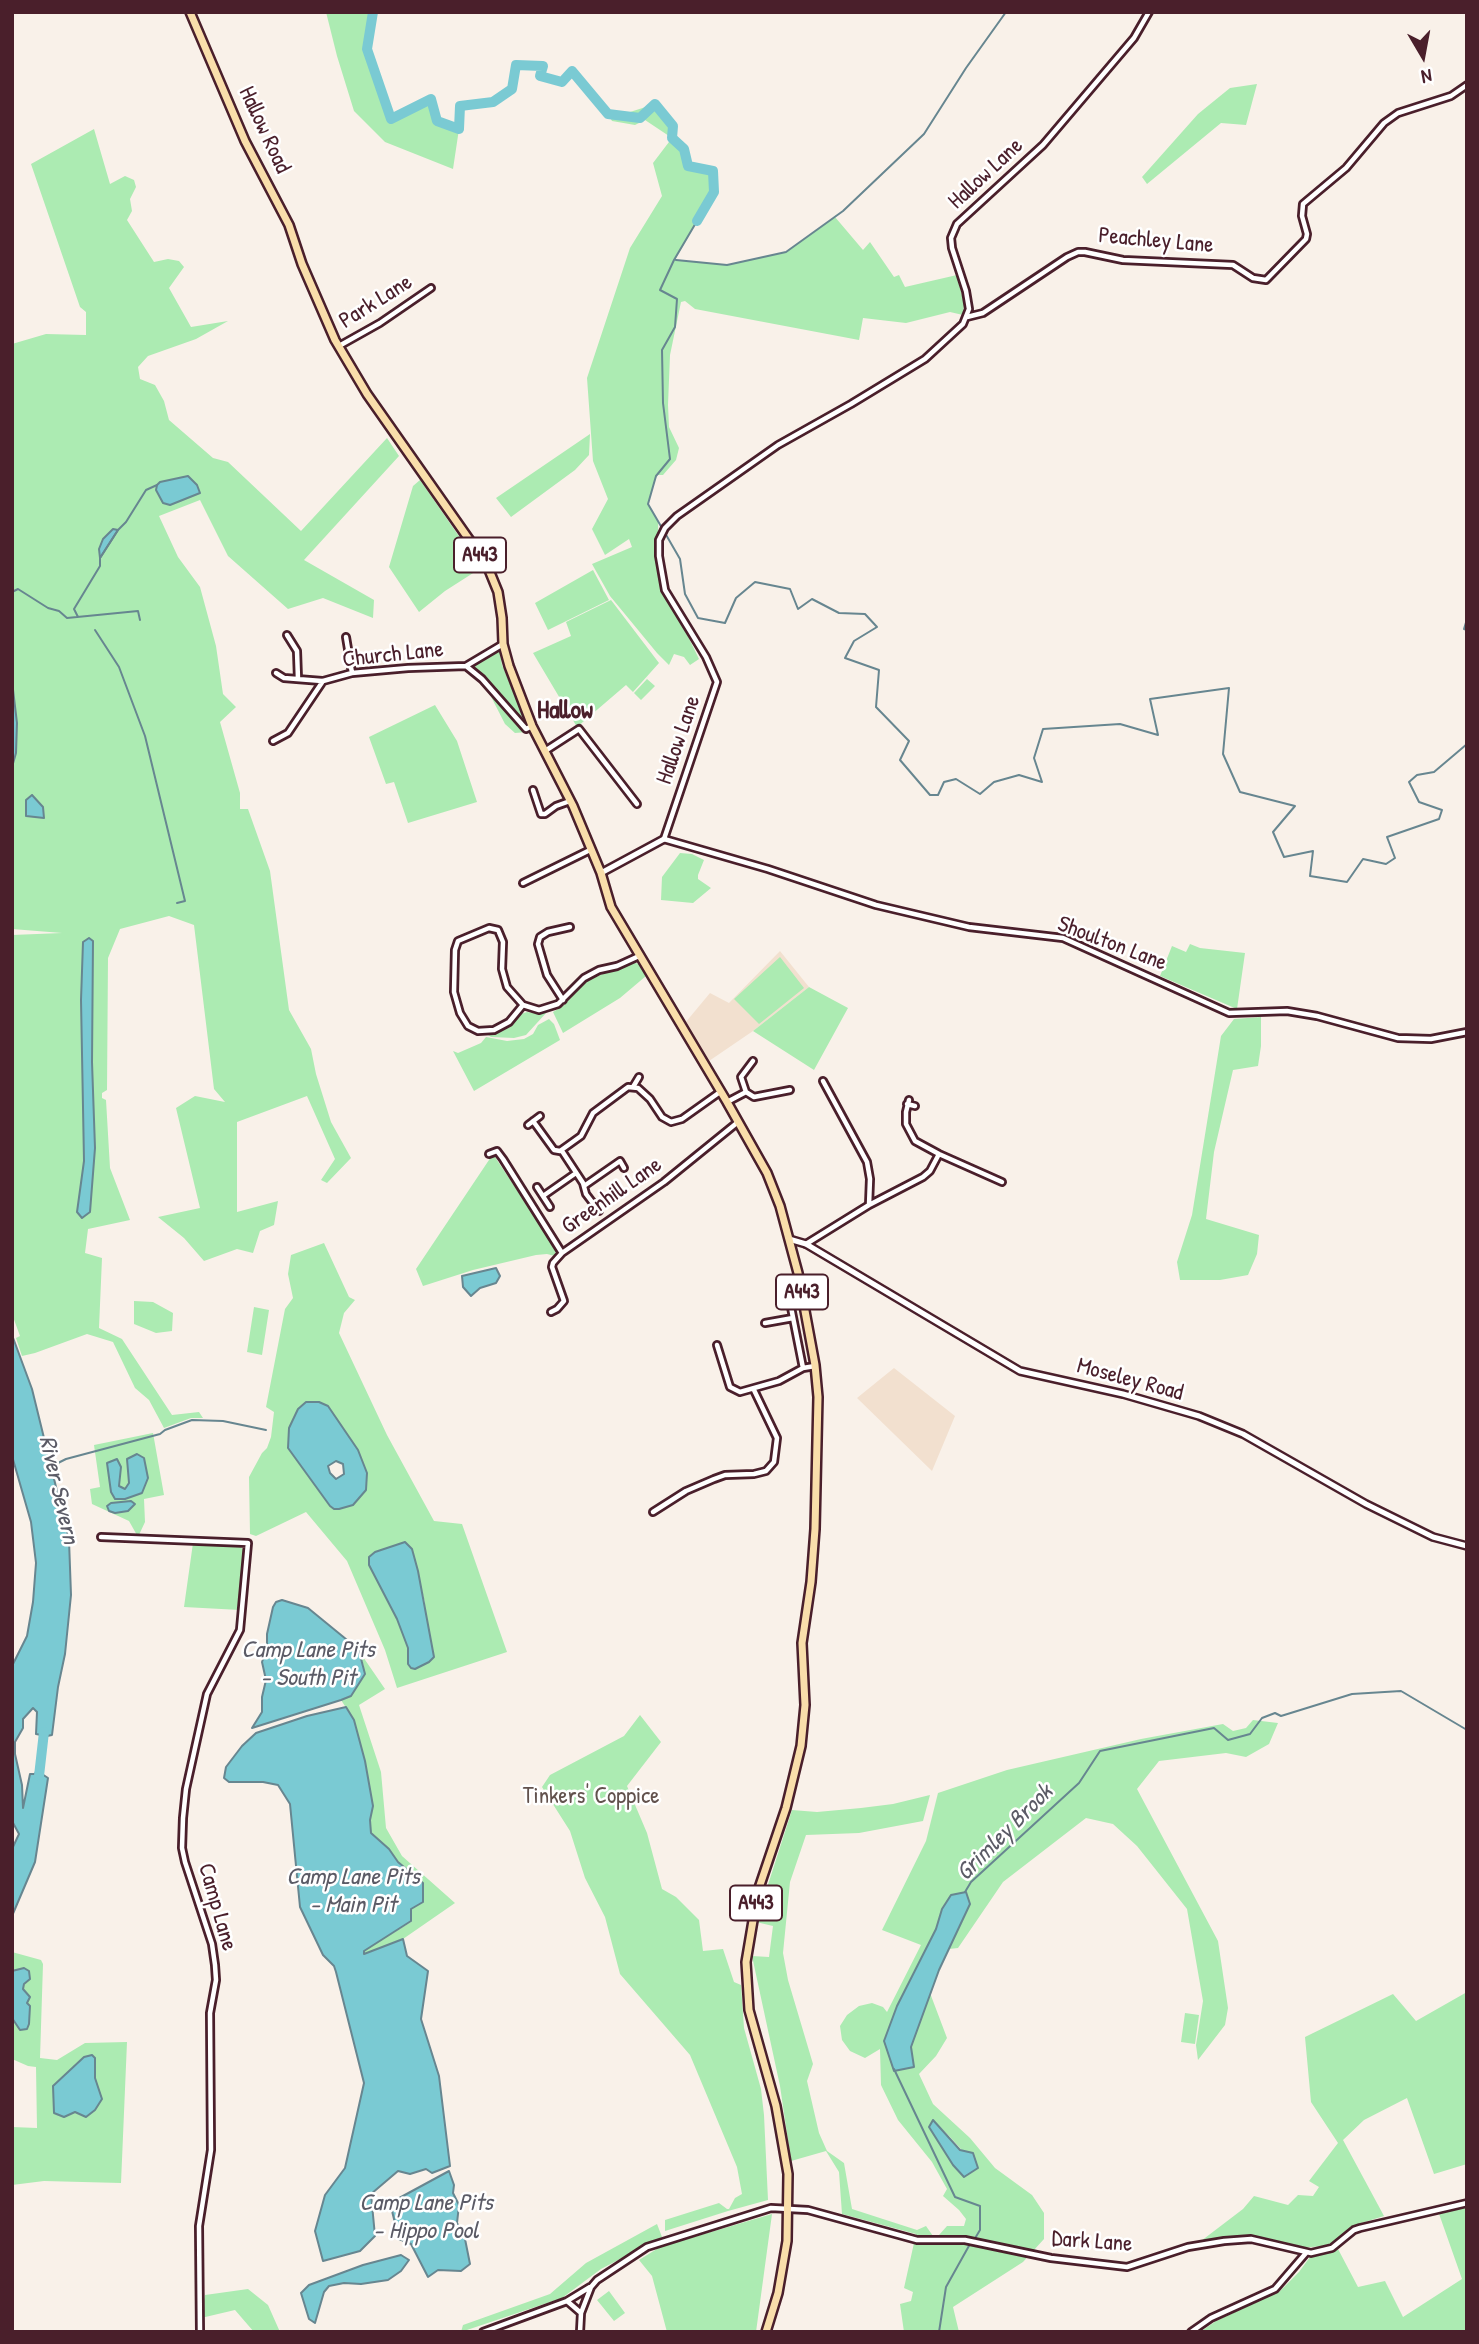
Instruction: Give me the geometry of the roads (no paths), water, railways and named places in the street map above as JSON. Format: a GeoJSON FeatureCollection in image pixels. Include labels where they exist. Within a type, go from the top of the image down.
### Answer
{"type":"FeatureCollection","features":[{"type":"Feature","properties":{"kind":"main road","name":"Hallow Road"},"geometry":{"type":"LineString","coordinates":[[190,12],[245,141],[289,225],[302,264],[339,346]]}},
{"type":"Feature","properties":{"kind":"main road","name":"A443"},"geometry":{"type":"LineString","coordinates":[[339,346],[367,394],[487,565],[498,592],[503,644],[532,726],[570,801],[601,873],[611,907],[766,1173],[780,1206],[798,1273],[816,1365],[818,1397],[815,1529],[802,1643],[804,1718],[801,1746],[786,1808],[758,1891],[746,1962],[749,2010],[782,2138],[788,2174],[783,2270],[766,2332]]}},
{"type":"Feature","properties":{"kind":"street","name":"Hallow Lane"},"geometry":{"type":"LineString","coordinates":[[664,839],[717,682],[665,590],[659,540],[665,528],[676,517],[799,432],[852,404],[925,359],[963,324],[969,309],[966,290],[952,248],[951,238],[957,224],[1043,145],[1134,38],[1150,12]]}},
{"type":"Feature","properties":{"kind":"street","name":"Peachley Lane"},"geometry":{"type":"LineString","coordinates":[[967,317],[983,313],[1078,252],[1123,260],[1233,265],[1253,278],[1266,280],[1306,239],[1303,204],[1346,168],[1390,117],[1437,102],[1467,85]]}},
{"type":"Feature","properties":{"kind":"street","name":"Park Lane"},"geometry":{"type":"LineString","coordinates":[[339,346],[380,323],[431,288]]}},
{"type":"Feature","properties":{"kind":"street"},"geometry":{"type":"LineString","coordinates":[[287,635],[297,651],[298,679]]}},
{"type":"Feature","properties":{"kind":"street"},"geometry":{"type":"LineString","coordinates":[[346,637],[352,673]]}},
{"type":"Feature","properties":{"kind":"street","name":"Church Lane"},"geometry":{"type":"LineString","coordinates":[[276,673],[284,678],[323,681],[352,673],[466,666],[503,644]]}},
{"type":"Feature","properties":{"kind":"street","name":"Church Lane"},"geometry":{"type":"LineString","coordinates":[[466,666],[482,679],[526,729],[532,726]]}},
{"type":"Feature","properties":{"kind":"street","name":"Church Lane"},"geometry":{"type":"LineString","coordinates":[[272,741],[288,733],[323,681]]}},
{"type":"Feature","properties":{"kind":"street"},"geometry":{"type":"LineString","coordinates":[[545,752],[579,729],[637,804]]}},
{"type":"Feature","properties":{"kind":"street"},"geometry":{"type":"LineString","coordinates":[[533,790],[541,814],[570,801]]}},
{"type":"Feature","properties":{"kind":"street"},"geometry":{"type":"LineString","coordinates":[[601,873],[664,839]]}},
{"type":"Feature","properties":{"kind":"street","name":"Shoulton Lane"},"geometry":{"type":"LineString","coordinates":[[664,839],[768,869],[876,905],[969,927],[1063,938],[1229,1013],[1275,1010],[1317,1016],[1398,1038],[1431,1039],[1467,1032]]}},
{"type":"Feature","properties":{"kind":"street"},"geometry":{"type":"LineString","coordinates":[[523,883],[591,850]]}},
{"type":"Feature","properties":{"kind":"street"},"geometry":{"type":"LineString","coordinates":[[563,1000],[547,975],[538,944],[540,937],[548,932],[570,927]]}},
{"type":"Feature","properties":{"kind":"street"},"geometry":{"type":"LineString","coordinates":[[523,1005],[509,1022],[494,1030],[478,1031],[468,1026],[460,1013],[454,992],[455,950],[458,941],[489,928],[498,930],[503,942],[503,979],[512,995],[523,1005],[539,1010],[553,1007],[584,978],[598,970],[617,966],[639,956]]}},
{"type":"Feature","properties":{"kind":"street"},"geometry":{"type":"LineString","coordinates":[[753,1061],[741,1077],[746,1091],[754,1097],[790,1090]]}},
{"type":"Feature","properties":{"kind":"street"},"geometry":{"type":"LineString","coordinates":[[633,1087],[639,1077]]}},
{"type":"Feature","properties":{"kind":"street"},"geometry":{"type":"LineString","coordinates":[[823,1082],[867,1162],[870,1179],[869,1205]]}},
{"type":"Feature","properties":{"kind":"street"},"geometry":{"type":"LineString","coordinates":[[533,1121],[555,1150],[562,1151],[581,1136],[593,1113],[626,1088],[633,1087],[644,1093],[662,1117],[671,1122],[682,1119],[721,1092]]}},
{"type":"Feature","properties":{"kind":"street"},"geometry":{"type":"LineString","coordinates":[[727,1102],[746,1091]]}},
{"type":"Feature","properties":{"kind":"street"},"geometry":{"type":"LineString","coordinates":[[915,1106],[908,1102],[905,1118],[915,1141],[1001,1180]]}},
{"type":"Feature","properties":{"kind":"street"},"geometry":{"type":"LineString","coordinates":[[528,1125],[540,1116]]}},
{"type":"Feature","properties":{"kind":"street","name":"Greenhill Lane"},"geometry":{"type":"LineString","coordinates":[[551,1312],[557,1310],[564,1301],[552,1263],[562,1253],[664,1182],[738,1122]]}},
{"type":"Feature","properties":{"kind":"street"},"geometry":{"type":"LineString","coordinates":[[489,1154],[497,1151],[503,1159],[562,1253]]}},
{"type":"Feature","properties":{"kind":"street"},"geometry":{"type":"LineString","coordinates":[[562,1151],[584,1186],[586,1194],[599,1211]]}},
{"type":"Feature","properties":{"kind":"street"},"geometry":{"type":"LineString","coordinates":[[806,1244],[869,1205],[923,1177],[930,1171],[939,1154]]}},
{"type":"Feature","properties":{"kind":"street"},"geometry":{"type":"LineString","coordinates":[[584,1186],[620,1161],[624,1168]]}},
{"type":"Feature","properties":{"kind":"street"},"geometry":{"type":"LineString","coordinates":[[543,1196],[576,1173]]}},
{"type":"Feature","properties":{"kind":"street"},"geometry":{"type":"LineString","coordinates":[[537,1187],[550,1207]]}},
{"type":"Feature","properties":{"kind":"street","name":"Moseley Road"},"geometry":{"type":"LineString","coordinates":[[789,1239],[806,1244],[1020,1371],[1123,1394],[1199,1416],[1243,1434],[1366,1504],[1433,1537],[1467,1546]]}},
{"type":"Feature","properties":{"kind":"street"},"geometry":{"type":"LineString","coordinates":[[786,1287],[803,1368]]}},
{"type":"Feature","properties":{"kind":"street"},"geometry":{"type":"LineString","coordinates":[[765,1323],[793,1318]]}},
{"type":"Feature","properties":{"kind":"street"},"geometry":{"type":"LineString","coordinates":[[716,1345],[730,1387],[740,1392],[754,1390],[816,1365]]}},
{"type":"Feature","properties":{"kind":"street"},"geometry":{"type":"LineString","coordinates":[[653,1512],[686,1491],[713,1479],[725,1475],[766,1471],[774,1462],[777,1438],[754,1390]]}},
{"type":"Feature","properties":{"kind":"street","name":"Camp Lane"},"geometry":{"type":"LineString","coordinates":[[101,1537],[248,1543],[240,1630],[207,1694],[192,1755],[183,1818],[182,1848],[212,1944],[216,1980],[210,2013],[211,2150],[200,2226],[200,2332]]}},
{"type":"Feature","properties":{"kind":"street"},"geometry":{"type":"LineString","coordinates":[[1191,2332],[1211,2318],[1275,2289],[1306,2253],[1332,2248],[1354,2230],[1467,2203]]}},
{"type":"Feature","properties":{"kind":"street","name":"Dark Lane"},"geometry":{"type":"LineString","coordinates":[[483,2332],[567,2301],[647,2247],[771,2208],[808,2210],[917,2239],[981,2242],[1051,2258],[1127,2267],[1188,2248],[1224,2241],[1251,2239],[1306,2253]]}},
{"type":"Feature","properties":{"kind":"street"},"geometry":{"type":"LineString","coordinates":[[580,2332],[581,2313],[591,2287]]}},
{"type":"Feature","properties":{"kind":"street"},"geometry":{"type":"LineString","coordinates":[[567,2301],[581,2313]]}},
{"type":"Feature","properties":{"kind":"water"},"geometry":{"type":"Polygon","coordinates":[[[188,476],[197,485],[200,493],[170,505],[163,503],[156,490],[157,485],[188,476]]]}},
{"type":"Feature","properties":{"kind":"water"},"geometry":{"type":"Polygon","coordinates":[[[113,529],[118,530],[100,558],[99,549],[103,539],[113,529]]]}},
{"type":"Feature","properties":{"kind":"water"},"geometry":{"type":"Polygon","coordinates":[[[12,681],[17,723],[16,753],[12,767],[12,681]]]}},
{"type":"Feature","properties":{"kind":"water"},"geometry":{"type":"Polygon","coordinates":[[[32,795],[43,807],[44,818],[26,816],[26,800],[32,795]]]}},
{"type":"Feature","properties":{"kind":"water"},"geometry":{"type":"Polygon","coordinates":[[[89,938],[93,941],[92,1062],[95,1148],[90,1212],[82,1218],[77,1212],[84,1161],[81,1000],[83,942],[89,938]]]}},
{"type":"Feature","properties":{"kind":"water"},"geometry":{"type":"Polygon","coordinates":[[[496,1268],[500,1276],[496,1283],[480,1288],[471,1296],[463,1287],[462,1276],[496,1268]]]}},
{"type":"Feature","properties":{"kind":"water"},"geometry":{"type":"Polygon","coordinates":[[[12,1335],[32,1389],[69,1540],[71,1595],[52,1735],[47,1736],[46,1742],[41,1742],[41,1735],[36,1734],[37,1712],[33,1708],[23,1719],[23,1728],[15,1742],[23,1808],[30,1774],[35,1774],[38,1766],[42,1766],[42,1774],[48,1778],[35,1862],[12,1916],[12,1849],[19,1834],[12,1821],[12,1666],[27,1636],[36,1563],[31,1522],[12,1456],[12,1335]]]}},
{"type":"Feature","properties":{"kind":"water"},"geometry":{"type":"Polygon","coordinates":[[[306,1402],[319,1402],[328,1406],[358,1450],[367,1473],[366,1490],[353,1505],[339,1509],[330,1506],[288,1448],[289,1428],[298,1409],[306,1402]],[[336,1461],[328,1466],[336,1479],[344,1474],[343,1464],[336,1461]]]}},
{"type":"Feature","properties":{"kind":"water"},"geometry":{"type":"Polygon","coordinates":[[[137,1454],[144,1458],[148,1478],[142,1493],[125,1499],[115,1499],[111,1492],[107,1463],[117,1459],[121,1467],[119,1486],[125,1489],[129,1483],[127,1459],[137,1454]]]}},
{"type":"Feature","properties":{"kind":"water"},"geometry":{"type":"Polygon","coordinates":[[[131,1501],[135,1504],[128,1511],[115,1513],[109,1511],[107,1506],[111,1503],[131,1501]]]}},
{"type":"Feature","properties":{"kind":"water"},"geometry":{"type":"Polygon","coordinates":[[[405,1542],[412,1549],[418,1571],[434,1657],[415,1669],[408,1664],[408,1648],[397,1619],[369,1565],[369,1557],[375,1552],[405,1542]]]}},
{"type":"Feature","properties":{"kind":"water","name":"Camp Lane Pits - South Pit"},"geometry":{"type":"Polygon","coordinates":[[[282,1600],[308,1608],[352,1644],[359,1651],[365,1674],[351,1696],[252,1728],[262,1712],[266,1680],[262,1662],[267,1649],[267,1634],[273,1607],[276,1602],[282,1600]]]}},
{"type":"Feature","properties":{"kind":"water","name":"Camp Lane Pits - Main Pit"},"geometry":{"type":"Polygon","coordinates":[[[346,1707],[354,1720],[365,1761],[373,1806],[371,1833],[389,1849],[398,1862],[423,1883],[423,1902],[411,1909],[411,1921],[364,1951],[364,1954],[403,1939],[407,1956],[428,1971],[421,2019],[439,2076],[450,2166],[432,2173],[426,2169],[410,2174],[398,2171],[371,2194],[375,2236],[360,2251],[323,2261],[315,2231],[325,2195],[345,2168],[364,2083],[334,1966],[323,1955],[300,1907],[290,1804],[278,1785],[229,1782],[224,1778],[226,1767],[256,1733],[307,1716],[346,1707]]]}},
{"type":"Feature","properties":{"kind":"water"},"geometry":{"type":"Polygon","coordinates":[[[966,1892],[970,1904],[939,1970],[911,2047],[914,2067],[894,2071],[884,2041],[897,2006],[936,1929],[942,1909],[951,1895],[966,1892]]]}},
{"type":"Feature","properties":{"kind":"water"},"geometry":{"type":"Polygon","coordinates":[[[24,1968],[29,1971],[30,1979],[23,1989],[30,1997],[27,2003],[30,2006],[29,2024],[27,2029],[20,2030],[12,2018],[12,1971],[24,1968]]]}},
{"type":"Feature","properties":{"kind":"water"},"geometry":{"type":"Polygon","coordinates":[[[92,2055],[95,2058],[95,2078],[102,2099],[95,2110],[86,2117],[75,2112],[64,2117],[54,2113],[53,2086],[84,2057],[92,2055]]]}},
{"type":"Feature","properties":{"kind":"water"},"geometry":{"type":"Polygon","coordinates":[[[933,2120],[960,2150],[973,2153],[978,2168],[964,2177],[953,2165],[929,2127],[933,2120]]]}},
{"type":"Feature","properties":{"kind":"water","name":"Camp Lane Pits - Hippo Pool"},"geometry":{"type":"Polygon","coordinates":[[[449,2171],[454,2185],[453,2193],[459,2205],[457,2223],[465,2239],[470,2264],[461,2271],[438,2270],[428,2277],[411,2244],[399,2239],[390,2203],[449,2171]]]}},
{"type":"Feature","properties":{"kind":"water"},"geometry":{"type":"Polygon","coordinates":[[[401,2255],[409,2260],[401,2271],[388,2280],[329,2286],[324,2292],[315,2323],[309,2319],[301,2293],[309,2285],[363,2265],[401,2255]]]}},
{"type":"Feature","properties":{"kind":"waterway"},"geometry":{"type":"LineString","coordinates":[[373,12],[367,49],[391,119],[431,99],[437,121],[459,129],[460,106],[493,102],[512,89],[516,65],[543,66],[540,76],[562,82],[572,71],[608,114],[640,118],[655,104],[673,126],[672,138],[684,149],[688,166],[713,171],[714,192],[697,221]]}},
{"type":"Feature","properties":{"kind":"waterway"},"geometry":{"type":"LineString","coordinates":[[676,260],[727,265],[786,252],[843,211],[924,134],[1006,12]]}},
{"type":"Feature","properties":{"kind":"waterway"},"geometry":{"type":"LineString","coordinates":[[662,528],[648,504],[656,476],[670,459],[663,403],[662,350],[675,327],[677,299],[660,290],[697,221]]}},
{"type":"Feature","properties":{"kind":"waterway"},"geometry":{"type":"LineString","coordinates":[[78,617],[74,609],[100,566],[100,558],[146,490],[157,485]]}},
{"type":"Feature","properties":{"kind":"waterway"},"geometry":{"type":"LineString","coordinates":[[665,533],[680,559],[685,594],[698,618],[725,623],[736,598],[755,582],[790,589],[798,609],[812,599],[839,613],[865,614],[877,627],[854,641],[845,658],[879,670],[876,707],[909,741],[900,760],[930,795],[938,795],[944,782],[956,779],[980,794],[994,782],[1019,775],[1042,782],[1034,758],[1043,729],[1120,724],[1158,735],[1150,699],[1229,688],[1223,754],[1240,792],[1295,806],[1273,832],[1284,857],[1313,851],[1310,876],[1347,882],[1363,859],[1386,864],[1395,858],[1387,837],[1439,819],[1442,810],[1419,802],[1409,782],[1417,775],[1434,772],[1467,744]]}},
{"type":"Feature","properties":{"kind":"waterway"},"geometry":{"type":"LineString","coordinates":[[12,592],[18,589],[67,618],[138,611],[140,620]]}},
{"type":"Feature","properties":{"kind":"waterway"},"geometry":{"type":"LineString","coordinates":[[1467,619],[1464,629],[1467,630]]}},
{"type":"Feature","properties":{"kind":"waterway"},"geometry":{"type":"LineString","coordinates":[[95,630],[119,667],[145,736],[185,901],[177,903]]}},
{"type":"Feature","properties":{"kind":"waterway"},"geometry":{"type":"LineString","coordinates":[[56,1464],[160,1434],[192,1420],[223,1421],[266,1430]]}},
{"type":"Feature","properties":{"kind":"waterway","name":"Grimley Brook"},"geometry":{"type":"LineString","coordinates":[[965,1892],[971,1882],[1079,1783],[1100,1751],[1214,1728],[1228,1740],[1250,1734],[1262,1718],[1275,1713],[1281,1716],[1352,1694],[1401,1691],[1467,1730]]}},
{"type":"Feature","properties":{"kind":"waterway","name":"River Severn"},"geometry":{"type":"LineString","coordinates":[[39,1776],[44,1732]]}},
{"type":"Feature","properties":{"kind":"waterway","name":"Grimley Brook"},"geometry":{"type":"LineString","coordinates":[[894,2069],[955,2197],[980,2206],[980,2230],[974,2240]]}},
{"type":"Feature","properties":{"kind":"waterway","name":"Grimley Brook"},"geometry":{"type":"LineString","coordinates":[[939,2332],[946,2287],[970,2244]]}},
{"type":"Feature","properties":{"kind":"district","name":"Hallow"},"geometry":{"type":"Point","coordinates":[565,711]}},
{"type":"Feature","properties":{"kind":"park label","name":"Tinkers' Coppice"},"geometry":{"type":"Point","coordinates":[591,1797]}}]}
